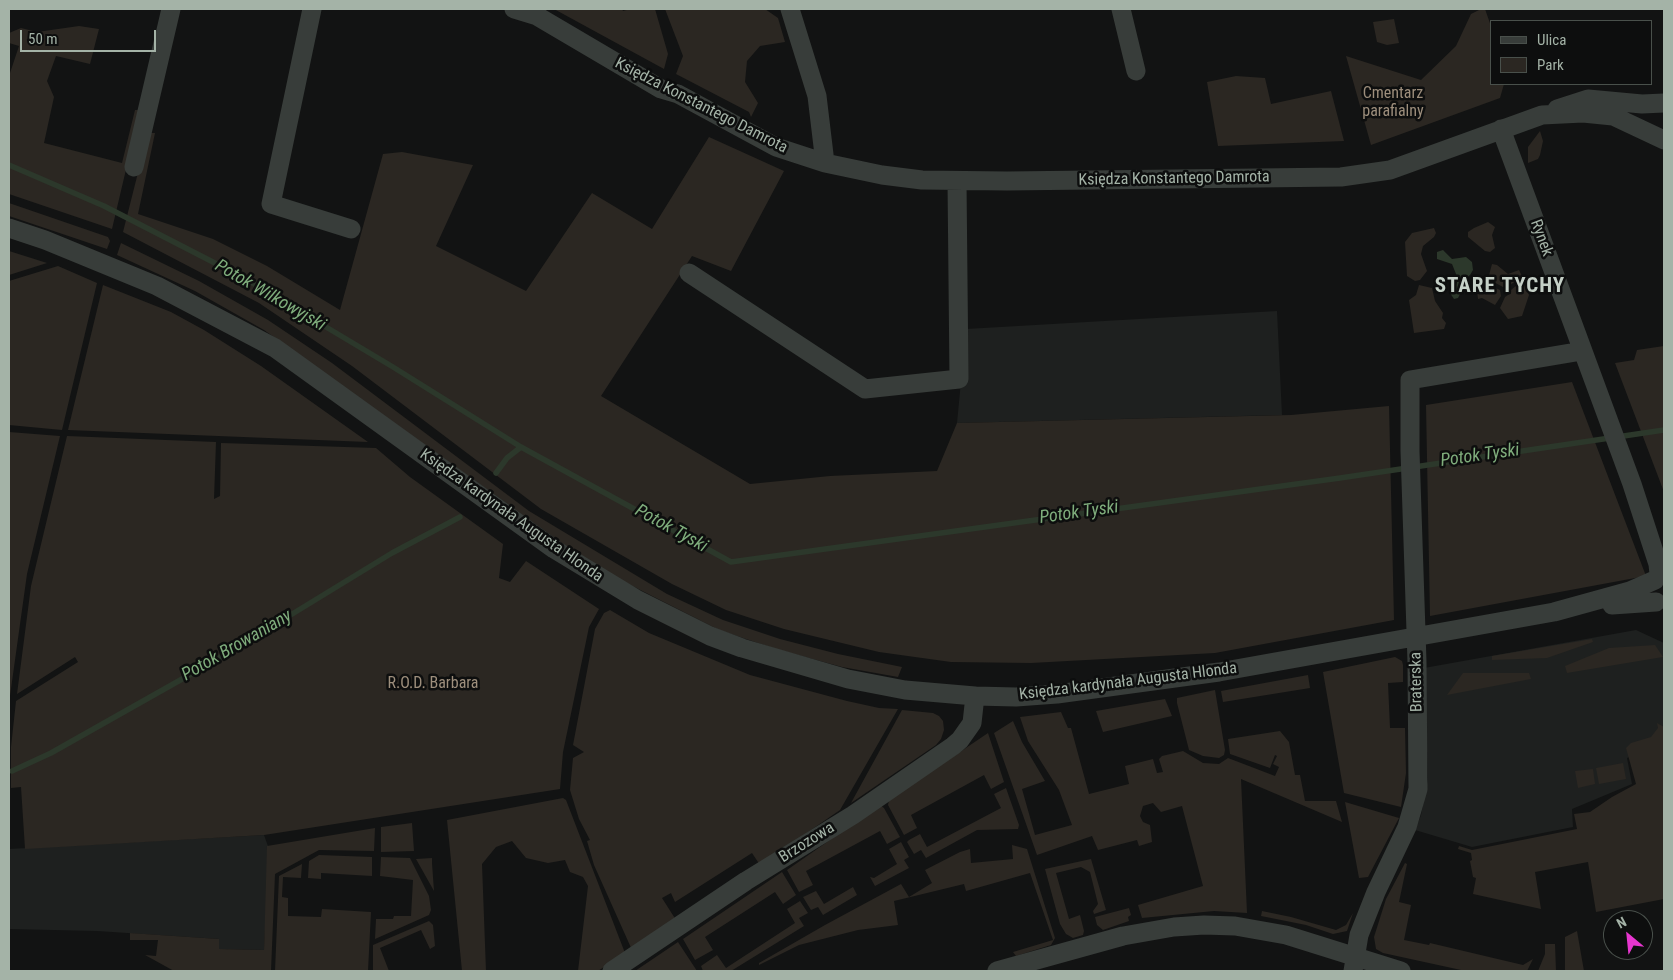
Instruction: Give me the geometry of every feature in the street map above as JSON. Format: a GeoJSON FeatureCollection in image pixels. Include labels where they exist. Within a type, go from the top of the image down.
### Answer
{"type":"FeatureCollection","features":[{"type":"Feature","properties":{"kind":"street"},"geometry":{"type":"LineString","coordinates":[[134,167],[171,9]]}},
{"type":"Feature","properties":{"kind":"street"},"geometry":{"type":"LineString","coordinates":[[312,9],[271,204],[351,229]]}},
{"type":"Feature","properties":{"kind":"street","name":"Księdza Konstantego Damrota"},"geometry":{"type":"LineString","coordinates":[[514,9],[537,16],[661,89],[678,94],[776,147],[825,163],[882,176],[957,181],[1341,177],[1390,170],[1501,129]]}},
{"type":"Feature","properties":{"kind":"street"},"geometry":{"type":"LineString","coordinates":[[790,9],[817,96],[825,163]]}},
{"type":"Feature","properties":{"kind":"street"},"geometry":{"type":"LineString","coordinates":[[1121,9],[1136,71]]}},
{"type":"Feature","properties":{"kind":"street"},"geometry":{"type":"LineString","coordinates":[[1501,129],[1570,103],[1588,99],[1664,104]]}},
{"type":"Feature","properties":{"kind":"street"},"geometry":{"type":"LineString","coordinates":[[1542,115],[1584,113],[1607,115],[1629,122],[1664,140]]}},
{"type":"Feature","properties":{"kind":"street","name":"Rynek"},"geometry":{"type":"LineString","coordinates":[[1501,129],[1632,484]]}},
{"type":"Feature","properties":{"kind":"street"},"geometry":{"type":"LineString","coordinates":[[689,273],[865,389],[959,379],[957,181]]}},
{"type":"Feature","properties":{"kind":"street","name":"Księdza kardynała Augusta Hlonda"},"geometry":{"type":"LineString","coordinates":[[9,228],[157,286],[275,348],[554,549],[638,600],[673,618],[742,648],[848,679],[905,690],[975,696],[1016,697],[1094,690],[1218,672],[1554,612],[1630,592],[1659,574]]}},
{"type":"Feature","properties":{"kind":"street","name":"Braterska"},"geometry":{"type":"LineString","coordinates":[[1353,964],[1362,926],[1408,827],[1415,802],[1418,753],[1410,451],[1410,380],[1582,352]]}},
{"type":"Feature","properties":{"kind":"street"},"geometry":{"type":"LineString","coordinates":[[1632,484],[1664,537]]}},
{"type":"Feature","properties":{"kind":"street"},"geometry":{"type":"LineString","coordinates":[[1632,484],[1658,564],[1659,574],[1653,594],[1660,606]]}},
{"type":"Feature","properties":{"kind":"street","name":"Księdza kardynała Augusta Hlonda"},"geometry":{"type":"LineString","coordinates":[[1554,612],[1660,606]]}},
{"type":"Feature","properties":{"kind":"street","name":"Brzozowa"},"geometry":{"type":"LineString","coordinates":[[612,971],[746,881],[853,815],[953,746],[972,723],[975,696]]}},
{"type":"Feature","properties":{"kind":"street"},"geometry":{"type":"LineString","coordinates":[[998,971],[1123,936],[1174,927],[1204,925],[1235,926],[1270,932],[1353,964],[1401,971]]}},
{"type":"Feature","properties":{"kind":"shaded area"},"geometry":{"type":"Polygon","coordinates":[[[1443,250],[1452,259],[1466,257],[1472,262],[1473,270],[1460,283],[1461,292],[1458,298],[1454,299],[1450,293],[1458,279],[1452,264],[1437,259],[1437,252],[1443,250]]]}},
{"type":"Feature","properties":{"kind":"shaded area"},"geometry":{"type":"Polygon","coordinates":[[[1277,311],[1282,415],[957,423],[966,329],[1277,311]]]}},
{"type":"Feature","properties":{"kind":"shaded area"},"geometry":{"type":"Polygon","coordinates":[[[1636,630],[1664,643],[1664,741],[1627,758],[1632,784],[1572,809],[1573,827],[1472,847],[1415,830],[1421,815],[1428,779],[1424,668],[1636,630]]]}},
{"type":"Feature","properties":{"kind":"shaded area"},"geometry":{"type":"Polygon","coordinates":[[[264,835],[269,849],[264,950],[219,949],[219,939],[97,931],[9,929],[9,849],[264,835]]]}},
{"type":"Feature","properties":{"kind":"green space"},"geometry":{"type":"Polygon","coordinates":[[[554,9],[622,9],[623,11],[630,9],[655,9],[668,54],[664,69],[554,9]]]}},
{"type":"Feature","properties":{"kind":"green space"},"geometry":{"type":"Polygon","coordinates":[[[665,9],[765,9],[778,18],[785,42],[760,46],[747,61],[745,82],[758,103],[751,117],[749,112],[676,74],[683,56],[665,9]]]}},
{"type":"Feature","properties":{"kind":"green space","name":"Cmentarz parafialny"},"geometry":{"type":"Polygon","coordinates":[[[1485,9],[1490,23],[1490,85],[1504,85],[1500,98],[1371,145],[1346,56],[1421,80],[1456,46],[1471,14],[1485,9]]]}},
{"type":"Feature","properties":{"kind":"green space"},"geometry":{"type":"Polygon","coordinates":[[[1394,19],[1399,43],[1387,45],[1377,42],[1373,22],[1394,19]]]}},
{"type":"Feature","properties":{"kind":"green space"},"geometry":{"type":"Polygon","coordinates":[[[79,26],[99,29],[90,64],[56,56],[47,81],[54,97],[44,143],[122,163],[135,110],[140,110],[112,229],[9,194],[9,76],[19,46],[9,43],[9,33],[21,28],[37,32],[79,26]]]}},
{"type":"Feature","properties":{"kind":"green space"},"geometry":{"type":"Polygon","coordinates":[[[1236,76],[1265,78],[1271,104],[1331,91],[1344,141],[1218,146],[1207,82],[1236,76]]]}},
{"type":"Feature","properties":{"kind":"green space"},"geometry":{"type":"Polygon","coordinates":[[[1540,131],[1543,141],[1540,155],[1538,159],[1528,163],[1528,147],[1540,131]]]}},
{"type":"Feature","properties":{"kind":"green space"},"geometry":{"type":"Polygon","coordinates":[[[148,133],[155,133],[138,214],[213,239],[267,266],[340,310],[383,154],[402,152],[473,165],[436,246],[526,291],[592,193],[652,229],[709,137],[784,171],[731,271],[692,256],[601,396],[750,484],[830,476],[937,471],[957,423],[1291,415],[1389,406],[1394,620],[1215,653],[1031,663],[951,662],[879,652],[784,629],[726,610],[672,584],[541,509],[352,366],[259,303],[123,232],[148,133]]]}},
{"type":"Feature","properties":{"kind":"green space"},"geometry":{"type":"Polygon","coordinates":[[[9,203],[108,237],[110,241],[107,249],[9,216],[9,203]]]}},
{"type":"Feature","properties":{"kind":"green space"},"geometry":{"type":"Polygon","coordinates":[[[1488,222],[1495,227],[1492,235],[1495,248],[1490,252],[1485,251],[1468,237],[1468,232],[1488,222]]]}},
{"type":"Feature","properties":{"kind":"green space"},"geometry":{"type":"Polygon","coordinates":[[[1434,228],[1436,233],[1434,237],[1423,246],[1421,254],[1427,271],[1420,280],[1415,281],[1407,276],[1405,242],[1412,233],[1434,228]]]}},
{"type":"Feature","properties":{"kind":"green space"},"geometry":{"type":"Polygon","coordinates":[[[121,243],[199,281],[268,320],[332,363],[529,511],[667,594],[723,620],[780,639],[838,654],[902,667],[898,677],[842,667],[776,649],[719,630],[597,568],[264,330],[195,291],[117,255],[121,243]]]}},
{"type":"Feature","properties":{"kind":"green space"},"geometry":{"type":"Polygon","coordinates":[[[9,251],[47,263],[9,275],[9,251]]]}},
{"type":"Feature","properties":{"kind":"green space"},"geometry":{"type":"Polygon","coordinates":[[[1492,264],[1497,265],[1508,274],[1519,270],[1522,276],[1509,286],[1503,287],[1488,279],[1492,264]]]}},
{"type":"Feature","properties":{"kind":"green space"},"geometry":{"type":"Polygon","coordinates":[[[58,266],[97,283],[62,430],[9,425],[9,281],[58,266]]]}},
{"type":"Feature","properties":{"kind":"green space"},"geometry":{"type":"Polygon","coordinates":[[[1523,280],[1529,295],[1522,316],[1508,319],[1500,308],[1505,297],[1523,280]]]}},
{"type":"Feature","properties":{"kind":"green space"},"geometry":{"type":"Polygon","coordinates":[[[1485,283],[1500,290],[1501,296],[1495,305],[1482,298],[1478,299],[1477,290],[1485,283]]]}},
{"type":"Feature","properties":{"kind":"green space"},"geometry":{"type":"Polygon","coordinates":[[[103,285],[171,312],[204,330],[261,366],[368,442],[68,430],[103,285]]]}},
{"type":"Feature","properties":{"kind":"green space"},"geometry":{"type":"Polygon","coordinates":[[[1419,285],[1432,288],[1435,301],[1443,313],[1442,318],[1446,323],[1444,329],[1414,333],[1409,300],[1416,295],[1419,285]]]}},
{"type":"Feature","properties":{"kind":"green space"},"geometry":{"type":"Polygon","coordinates":[[[1664,346],[1664,492],[1615,363],[1634,360],[1637,350],[1664,346]]]}},
{"type":"Feature","properties":{"kind":"green space"},"geometry":{"type":"Polygon","coordinates":[[[1572,382],[1646,576],[1430,616],[1426,405],[1572,382]]]}},
{"type":"Feature","properties":{"kind":"green space"},"geometry":{"type":"Polygon","coordinates":[[[9,432],[60,436],[27,574],[9,703],[9,432]]]}},
{"type":"Feature","properties":{"kind":"green space","name":"R.O.D. Barbara"},"geometry":{"type":"Polygon","coordinates":[[[67,436],[216,442],[214,499],[220,496],[221,443],[376,448],[410,477],[503,544],[499,578],[510,582],[526,561],[599,609],[589,627],[563,752],[560,789],[264,835],[25,849],[21,787],[11,788],[11,747],[16,701],[78,662],[75,657],[17,694],[31,586],[67,436]]]}},
{"type":"Feature","properties":{"kind":"green space"},"geometry":{"type":"Polygon","coordinates":[[[610,610],[649,633],[750,675],[847,701],[879,708],[898,709],[840,810],[760,865],[752,853],[675,902],[671,893],[662,898],[676,920],[632,950],[594,865],[587,841],[590,840],[579,819],[570,790],[573,758],[584,752],[573,745],[595,629],[604,613],[610,610]]]}},
{"type":"Feature","properties":{"kind":"green space"},"geometry":{"type":"Polygon","coordinates":[[[1592,639],[1593,642],[1547,658],[1492,660],[1492,656],[1592,639]]]}},
{"type":"Feature","properties":{"kind":"green space"},"geometry":{"type":"Polygon","coordinates":[[[1655,645],[1663,657],[1567,673],[1565,666],[1609,648],[1655,645]]]}},
{"type":"Feature","properties":{"kind":"green space"},"geometry":{"type":"Polygon","coordinates":[[[1395,657],[1402,661],[1403,682],[1388,683],[1390,728],[1405,728],[1406,773],[1401,807],[1344,793],[1323,672],[1395,657]]]}},
{"type":"Feature","properties":{"kind":"green space"},"geometry":{"type":"Polygon","coordinates":[[[1463,673],[1529,673],[1531,679],[1447,695],[1463,673]]]}},
{"type":"Feature","properties":{"kind":"green space"},"geometry":{"type":"Polygon","coordinates":[[[1308,675],[1310,688],[1223,702],[1221,691],[1308,675]]]}},
{"type":"Feature","properties":{"kind":"green space"},"geometry":{"type":"Polygon","coordinates":[[[1215,690],[1225,750],[1224,755],[1219,758],[1203,756],[1189,750],[1177,703],[1177,698],[1215,690]]]}},
{"type":"Feature","properties":{"kind":"green space"},"geometry":{"type":"Polygon","coordinates":[[[1165,699],[1172,716],[1103,732],[1096,711],[1165,699]]]}},
{"type":"Feature","properties":{"kind":"green space"},"geometry":{"type":"Polygon","coordinates":[[[902,710],[933,713],[939,716],[943,721],[944,730],[941,739],[936,745],[851,803],[902,710]]]}},
{"type":"Feature","properties":{"kind":"green space"},"geometry":{"type":"Polygon","coordinates":[[[1061,712],[1068,728],[1071,728],[1089,794],[1129,784],[1125,766],[1153,759],[1157,773],[1163,772],[1159,759],[1162,756],[1183,751],[1203,763],[1219,764],[1228,758],[1275,776],[1279,767],[1273,764],[1277,756],[1275,755],[1270,768],[1230,754],[1228,739],[1280,731],[1289,742],[1295,775],[1300,775],[1305,801],[1336,801],[1342,822],[1241,779],[1247,913],[1214,911],[1142,918],[1138,905],[1203,886],[1182,806],[1161,812],[1153,803],[1143,806],[1140,816],[1143,822],[1150,825],[1152,842],[1139,846],[1137,840],[1098,850],[1092,836],[1037,855],[994,733],[1013,721],[1022,742],[1045,781],[1022,789],[1035,835],[1072,825],[1059,790],[1028,741],[1020,717],[1061,712]]]}},
{"type":"Feature","properties":{"kind":"green space"},"geometry":{"type":"Polygon","coordinates":[[[1657,723],[1664,727],[1664,899],[1596,912],[1588,862],[1535,872],[1541,909],[1473,894],[1476,878],[1473,877],[1470,861],[1472,860],[1471,853],[1458,849],[1459,846],[1472,850],[1577,829],[1574,814],[1590,812],[1636,784],[1626,748],[1631,743],[1651,737],[1658,728],[1657,723]]]}},
{"type":"Feature","properties":{"kind":"green space"},"geometry":{"type":"Polygon","coordinates":[[[988,733],[1004,782],[991,789],[984,775],[911,815],[917,828],[904,835],[888,805],[889,800],[988,733]]]}},
{"type":"Feature","properties":{"kind":"green space"},"geometry":{"type":"Polygon","coordinates":[[[1623,763],[1626,779],[1599,784],[1596,768],[1623,763]]]}},
{"type":"Feature","properties":{"kind":"green space"},"geometry":{"type":"Polygon","coordinates":[[[1593,769],[1595,784],[1578,788],[1575,771],[1593,769]]]}},
{"type":"Feature","properties":{"kind":"green space"},"geometry":{"type":"Polygon","coordinates":[[[1006,788],[1019,825],[1018,829],[977,830],[926,858],[921,850],[914,854],[907,842],[909,840],[920,834],[927,847],[1001,808],[994,794],[1006,788]]]}},
{"type":"Feature","properties":{"kind":"green space"},"geometry":{"type":"Polygon","coordinates":[[[563,798],[566,800],[625,953],[598,971],[578,971],[588,886],[583,877],[570,872],[565,860],[548,863],[526,858],[512,841],[496,847],[482,864],[486,971],[462,971],[447,820],[563,798]]]}},
{"type":"Feature","properties":{"kind":"green space"},"geometry":{"type":"Polygon","coordinates":[[[1345,802],[1399,818],[1368,877],[1359,878],[1345,802]]]}},
{"type":"Feature","properties":{"kind":"green space"},"geometry":{"type":"Polygon","coordinates":[[[880,805],[884,808],[900,837],[887,844],[880,831],[806,871],[813,885],[799,892],[787,870],[880,805]]]}},
{"type":"Feature","properties":{"kind":"green space"},"geometry":{"type":"Polygon","coordinates":[[[412,823],[414,851],[381,852],[381,827],[412,823]]]}},
{"type":"Feature","properties":{"kind":"green space"},"geometry":{"type":"Polygon","coordinates":[[[375,828],[374,851],[319,850],[275,874],[271,971],[174,971],[145,955],[156,956],[158,940],[130,940],[130,933],[219,939],[219,949],[264,950],[267,846],[375,828]]]}},
{"type":"Feature","properties":{"kind":"green space"},"geometry":{"type":"Polygon","coordinates":[[[901,842],[909,857],[904,860],[909,868],[875,886],[870,877],[874,878],[897,864],[889,849],[901,842]]]}},
{"type":"Feature","properties":{"kind":"green space"},"geometry":{"type":"Polygon","coordinates":[[[1012,845],[1027,849],[1055,938],[1051,945],[1016,956],[1013,952],[1053,940],[1030,873],[966,891],[964,884],[894,901],[898,925],[858,930],[799,945],[759,965],[759,963],[825,925],[901,884],[909,897],[932,883],[925,870],[960,852],[970,849],[971,863],[1013,859],[1012,845]]]}},
{"type":"Feature","properties":{"kind":"green space"},"geometry":{"type":"Polygon","coordinates":[[[319,855],[372,857],[372,876],[321,873],[321,879],[308,878],[309,861],[319,855]]]}},
{"type":"Feature","properties":{"kind":"green space"},"geometry":{"type":"Polygon","coordinates":[[[381,857],[410,858],[429,896],[431,910],[429,915],[375,939],[376,919],[411,916],[413,880],[380,876],[381,857]]]}},
{"type":"Feature","properties":{"kind":"green space"},"geometry":{"type":"Polygon","coordinates":[[[432,858],[432,863],[434,891],[416,859],[432,858]]]}},
{"type":"Feature","properties":{"kind":"green space"},"geometry":{"type":"Polygon","coordinates":[[[1091,859],[1106,910],[1094,914],[1093,911],[1098,904],[1090,872],[1081,867],[1056,873],[1069,919],[1080,915],[1084,931],[1083,935],[1073,938],[1066,934],[1060,924],[1045,869],[1091,859]]]}},
{"type":"Feature","properties":{"kind":"green space"},"geometry":{"type":"Polygon","coordinates":[[[1405,863],[1407,864],[1399,902],[1411,905],[1404,940],[1429,945],[1430,943],[1523,965],[1533,959],[1527,971],[1461,970],[1383,953],[1376,949],[1374,937],[1386,899],[1405,863]]]}},
{"type":"Feature","properties":{"kind":"green space"},"geometry":{"type":"Polygon","coordinates":[[[302,864],[301,878],[283,877],[282,897],[288,898],[288,916],[321,917],[322,909],[371,912],[368,971],[275,971],[279,876],[302,864]]]}},
{"type":"Feature","properties":{"kind":"green space"},"geometry":{"type":"Polygon","coordinates":[[[782,872],[796,895],[783,904],[775,892],[705,937],[713,950],[695,960],[683,939],[782,872]]]}},
{"type":"Feature","properties":{"kind":"green space"},"geometry":{"type":"Polygon","coordinates":[[[853,887],[857,895],[823,915],[818,907],[811,910],[803,897],[816,891],[824,904],[853,887]]]}},
{"type":"Feature","properties":{"kind":"green space"},"geometry":{"type":"Polygon","coordinates":[[[800,901],[808,913],[799,918],[804,926],[731,971],[703,971],[701,966],[717,955],[726,968],[795,923],[787,909],[800,901]]]}},
{"type":"Feature","properties":{"kind":"green space"},"geometry":{"type":"Polygon","coordinates":[[[1129,908],[1131,915],[1128,917],[1129,921],[1103,930],[1097,925],[1095,917],[1129,908]]]}},
{"type":"Feature","properties":{"kind":"green space"},"geometry":{"type":"Polygon","coordinates":[[[1262,911],[1336,930],[1346,925],[1353,913],[1347,931],[1333,934],[1306,925],[1261,916],[1262,911]]]}},
{"type":"Feature","properties":{"kind":"green space"},"geometry":{"type":"Polygon","coordinates":[[[429,921],[433,925],[435,946],[430,949],[421,930],[380,948],[389,971],[373,971],[373,945],[429,921]]]}},
{"type":"Feature","properties":{"kind":"green space"},"geometry":{"type":"Polygon","coordinates":[[[1577,931],[1584,971],[1565,971],[1565,937],[1577,931]]]}},
{"type":"Feature","properties":{"kind":"green space"},"geometry":{"type":"Polygon","coordinates":[[[678,942],[697,971],[635,971],[678,942]]]}},
{"type":"Feature","properties":{"kind":"green space"},"geometry":{"type":"Polygon","coordinates":[[[1545,944],[1555,944],[1556,971],[1538,971],[1545,954],[1545,944]]]}},
{"type":"Feature","properties":{"kind":"waterway","name":"Potok Tyski"},"geometry":{"type":"LineString","coordinates":[[9,165],[104,206],[244,278],[393,367],[521,447],[731,562],[1340,478],[1664,430]]}},
{"type":"Feature","properties":{"kind":"waterway"},"geometry":{"type":"LineString","coordinates":[[496,473],[507,458],[521,447]]}},
{"type":"Feature","properties":{"kind":"waterway","name":"Potok Browaniany"},"geometry":{"type":"LineString","coordinates":[[12,771],[51,753],[230,652],[392,553],[460,517]]}},
{"type":"Feature","properties":{"kind":"district","name":"STARE TYCHY"},"geometry":{"type":"Point","coordinates":[1500,287]}},
{"type":"Feature","properties":{"kind":"water label","name":"Potok Wilkowyjski"},"geometry":{"type":"Point","coordinates":[270,296]}}]}
